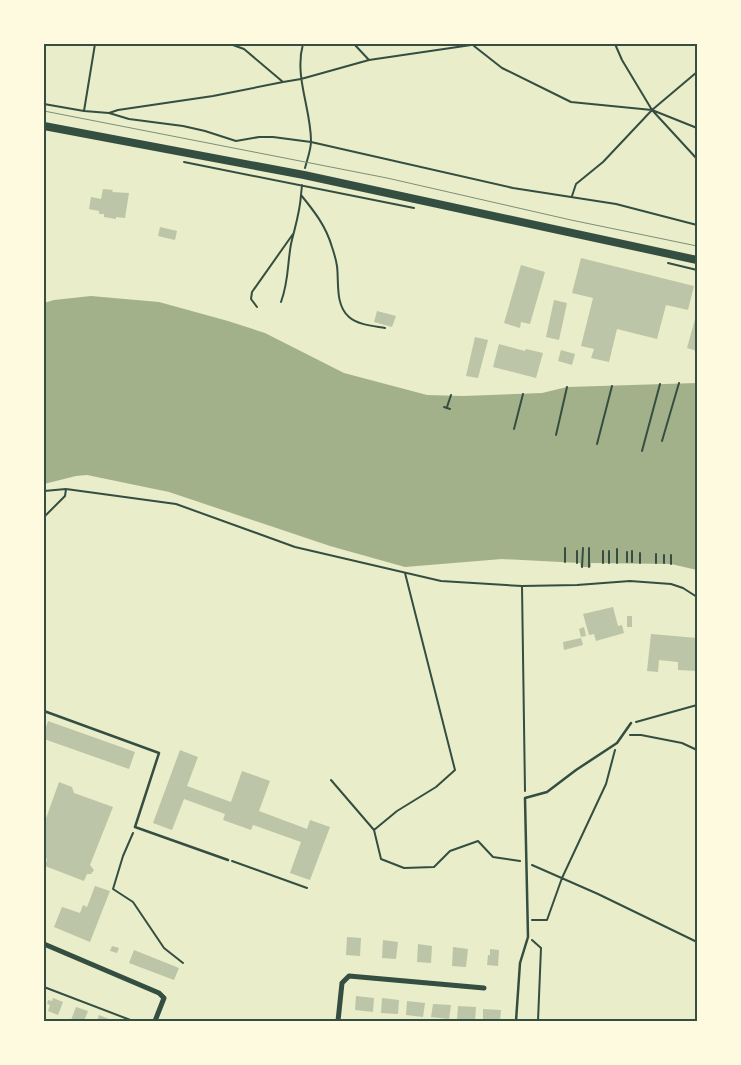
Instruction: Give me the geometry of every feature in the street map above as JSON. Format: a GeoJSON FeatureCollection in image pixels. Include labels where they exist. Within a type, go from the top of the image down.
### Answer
{"type":"FeatureCollection","features":[{"type":"Feature","properties":{"kind":"main road"},"geometry":{"type":"LineString","coordinates":[[44,126],[304,175],[697,260]]}},
{"type":"Feature","properties":{"kind":"street"},"geometry":{"type":"LineString","coordinates":[[44,944],[158,993],[164,998],[155,1021]]}},
{"type":"Feature","properties":{"kind":"street"},"geometry":{"type":"LineString","coordinates":[[338,1021],[342,983],[350,976],[484,988]]}},
{"type":"Feature","properties":{"kind":"lane"},"geometry":{"type":"LineString","coordinates":[[44,711],[159,753],[135,827],[228,860]]}},
{"type":"Feature","properties":{"kind":"lane"},"geometry":{"type":"LineString","coordinates":[[516,1021],[520,963],[528,937],[525,798],[547,792],[576,770],[618,743],[631,723]]}},
{"type":"Feature","properties":{"kind":"path"},"geometry":{"type":"LineString","coordinates":[[84,111],[95,44]]}},
{"type":"Feature","properties":{"kind":"path"},"geometry":{"type":"LineString","coordinates":[[230,44],[244,49],[283,82]]}},
{"type":"Feature","properties":{"kind":"path"},"geometry":{"type":"LineString","coordinates":[[303,44],[301,51],[302,79],[307,100],[311,142],[307,159]]}},
{"type":"Feature","properties":{"kind":"path"},"geometry":{"type":"LineString","coordinates":[[354,44],[369,60]]}},
{"type":"Feature","properties":{"kind":"path"},"geometry":{"type":"LineString","coordinates":[[109,114],[118,110],[212,96],[302,79],[369,60],[478,44]]}},
{"type":"Feature","properties":{"kind":"path"},"geometry":{"type":"LineString","coordinates":[[615,44],[622,60],[652,110],[697,160]]}},
{"type":"Feature","properties":{"kind":"path"},"geometry":{"type":"LineString","coordinates":[[473,45],[502,68],[571,102],[652,110],[697,128]]}},
{"type":"Feature","properties":{"kind":"path"},"geometry":{"type":"LineString","coordinates":[[572,197],[576,184],[603,162],[652,110],[697,72]]}},
{"type":"Feature","properties":{"kind":"path"},"geometry":{"type":"LineString","coordinates":[[44,104],[205,131],[236,141],[259,137],[273,137],[311,142],[513,188],[616,204],[697,225]]}},
{"type":"Feature","properties":{"kind":"path"},"geometry":{"type":"LineString","coordinates":[[178,161],[413,208]]}},
{"type":"Feature","properties":{"kind":"path"},"geometry":{"type":"LineString","coordinates":[[280,302],[288,281],[291,246],[300,210],[302,185]]}},
{"type":"Feature","properties":{"kind":"path"},"geometry":{"type":"LineString","coordinates":[[301,195],[323,225],[332,246],[337,264],[339,295],[342,308],[349,317],[360,323],[385,328]]}},
{"type":"Feature","properties":{"kind":"path"},"geometry":{"type":"LineString","coordinates":[[257,307],[251,299],[252,292],[294,232]]}},
{"type":"Feature","properties":{"kind":"path"},"geometry":{"type":"LineString","coordinates":[[660,260],[669,264],[697,270]]}},
{"type":"Feature","properties":{"kind":"path"},"geometry":{"type":"LineString","coordinates":[[662,441],[679,383]]}},
{"type":"Feature","properties":{"kind":"path"},"geometry":{"type":"LineString","coordinates":[[642,451],[660,384]]}},
{"type":"Feature","properties":{"kind":"path"},"geometry":{"type":"LineString","coordinates":[[597,444],[612,386]]}},
{"type":"Feature","properties":{"kind":"path"},"geometry":{"type":"LineString","coordinates":[[556,435],[567,388]]}},
{"type":"Feature","properties":{"kind":"path"},"geometry":{"type":"LineString","coordinates":[[514,429],[523,394]]}},
{"type":"Feature","properties":{"kind":"path"},"geometry":{"type":"LineString","coordinates":[[447,408],[451,395]]}},
{"type":"Feature","properties":{"kind":"path"},"geometry":{"type":"LineString","coordinates":[[44,520],[44,517],[65,496],[66,489]]}},
{"type":"Feature","properties":{"kind":"path"},"geometry":{"type":"LineString","coordinates":[[44,491],[66,489],[176,504],[295,547],[441,581],[522,586],[577,585],[630,581],[671,584],[683,588],[697,597]]}},
{"type":"Feature","properties":{"kind":"path"},"geometry":{"type":"LineString","coordinates":[[565,548],[565,562]]}},
{"type":"Feature","properties":{"kind":"path"},"geometry":{"type":"LineString","coordinates":[[582,567],[583,548]]}},
{"type":"Feature","properties":{"kind":"path"},"geometry":{"type":"LineString","coordinates":[[589,548],[589,567]]}},
{"type":"Feature","properties":{"kind":"path"},"geometry":{"type":"LineString","coordinates":[[618,549],[618,562]]}},
{"type":"Feature","properties":{"kind":"path"},"geometry":{"type":"LineString","coordinates":[[577,551],[577,563]]}},
{"type":"Feature","properties":{"kind":"path"},"geometry":{"type":"LineString","coordinates":[[609,551],[609,563]]}},
{"type":"Feature","properties":{"kind":"path"},"geometry":{"type":"LineString","coordinates":[[632,551],[632,562]]}},
{"type":"Feature","properties":{"kind":"path"},"geometry":{"type":"LineString","coordinates":[[603,552],[603,563]]}},
{"type":"Feature","properties":{"kind":"path"},"geometry":{"type":"LineString","coordinates":[[626,562],[627,552]]}},
{"type":"Feature","properties":{"kind":"path"},"geometry":{"type":"LineString","coordinates":[[640,553],[640,563]]}},
{"type":"Feature","properties":{"kind":"path"},"geometry":{"type":"LineString","coordinates":[[656,554],[656,563]]}},
{"type":"Feature","properties":{"kind":"path"},"geometry":{"type":"LineString","coordinates":[[664,555],[664,563]]}},
{"type":"Feature","properties":{"kind":"path"},"geometry":{"type":"LineString","coordinates":[[671,555],[671,564]]}},
{"type":"Feature","properties":{"kind":"path"},"geometry":{"type":"LineString","coordinates":[[374,830],[397,811],[436,787],[456,770],[406,574]]}},
{"type":"Feature","properties":{"kind":"path"},"geometry":{"type":"LineString","coordinates":[[522,586],[525,798]]}},
{"type":"Feature","properties":{"kind":"path"},"geometry":{"type":"LineString","coordinates":[[631,723],[697,705]]}},
{"type":"Feature","properties":{"kind":"path"},"geometry":{"type":"LineString","coordinates":[[625,731],[632,736],[641,735],[682,743],[697,750]]}},
{"type":"Feature","properties":{"kind":"path"},"geometry":{"type":"LineString","coordinates":[[527,920],[547,920],[562,878],[606,784],[618,743]]}},
{"type":"Feature","properties":{"kind":"path"},"geometry":{"type":"LineString","coordinates":[[331,780],[374,830],[381,859],[404,868],[434,867],[450,851],[478,841],[493,857],[525,862],[697,942]]}},
{"type":"Feature","properties":{"kind":"path"},"geometry":{"type":"LineString","coordinates":[[135,827],[123,856],[114,889],[133,902],[164,948],[183,964]]}},
{"type":"Feature","properties":{"kind":"path"},"geometry":{"type":"LineString","coordinates":[[228,860],[308,888]]}},
{"type":"Feature","properties":{"kind":"path"},"geometry":{"type":"LineString","coordinates":[[528,937],[542,948],[538,1021]]}},
{"type":"Feature","properties":{"kind":"path"},"geometry":{"type":"LineString","coordinates":[[44,987],[133,1021]]}},
{"type":"Feature","properties":{"kind":"shaded area"},"geometry":{"type":"Polygon","coordinates":[[[91,296],[159,302],[228,321],[265,333],[344,373],[427,395],[463,396],[542,393],[567,387],[697,383],[697,570],[671,564],[591,563],[591,567],[581,567],[580,563],[502,559],[405,567],[330,546],[169,492],[87,475],[44,484],[44,303],[91,296]]]}},
{"type":"Feature","properties":{"kind":"building"},"geometry":{"type":"Polygon","coordinates":[[[103,189],[113,190],[112,192],[129,193],[125,218],[104,217],[104,214],[99,214],[99,211],[89,209],[91,197],[101,199],[103,189]]]}},
{"type":"Feature","properties":{"kind":"building"},"geometry":{"type":"Polygon","coordinates":[[[160,227],[177,231],[175,240],[158,236],[160,227]]]}},
{"type":"Feature","properties":{"kind":"building"},"geometry":{"type":"Polygon","coordinates":[[[581,258],[694,286],[688,310],[666,305],[657,339],[617,329],[609,362],[591,358],[594,349],[581,346],[593,298],[572,293],[581,258]]]}},
{"type":"Feature","properties":{"kind":"building"},"geometry":{"type":"Polygon","coordinates":[[[521,265],[545,272],[530,324],[521,322],[520,328],[504,323],[521,265]]]}},
{"type":"Feature","properties":{"kind":"building"},"geometry":{"type":"Polygon","coordinates":[[[554,300],[567,303],[559,340],[546,337],[554,300]]]}},
{"type":"Feature","properties":{"kind":"building"},"geometry":{"type":"Polygon","coordinates":[[[377,311],[396,316],[392,327],[374,322],[377,311]]]}},
{"type":"Feature","properties":{"kind":"building"},"geometry":{"type":"Polygon","coordinates":[[[697,312],[697,351],[687,348],[697,312]]]}},
{"type":"Feature","properties":{"kind":"building"},"geometry":{"type":"Polygon","coordinates":[[[475,337],[488,340],[478,378],[466,376],[475,337]]]}},
{"type":"Feature","properties":{"kind":"building"},"geometry":{"type":"Polygon","coordinates":[[[499,344],[525,351],[526,349],[543,353],[536,378],[493,367],[499,344]]]}},
{"type":"Feature","properties":{"kind":"building"},"geometry":{"type":"Polygon","coordinates":[[[561,350],[575,354],[572,365],[558,361],[561,350]]]}},
{"type":"Feature","properties":{"kind":"building"},"geometry":{"type":"Polygon","coordinates":[[[613,607],[618,626],[622,625],[624,633],[596,641],[594,634],[589,635],[583,614],[613,607]]]}},
{"type":"Feature","properties":{"kind":"building"},"geometry":{"type":"Polygon","coordinates":[[[627,616],[632,616],[632,627],[627,627],[627,616]]]}},
{"type":"Feature","properties":{"kind":"building"},"geometry":{"type":"Polygon","coordinates":[[[584,627],[586,636],[581,637],[579,629],[584,627]]]}},
{"type":"Feature","properties":{"kind":"building"},"geometry":{"type":"Polygon","coordinates":[[[651,634],[697,638],[697,671],[678,670],[678,662],[659,660],[658,672],[647,671],[651,634]]]}},
{"type":"Feature","properties":{"kind":"building"},"geometry":{"type":"Polygon","coordinates":[[[581,638],[583,645],[564,650],[563,642],[581,638]]]}},
{"type":"Feature","properties":{"kind":"building"},"geometry":{"type":"Polygon","coordinates":[[[48,721],[135,752],[129,769],[44,739],[48,721]]]}},
{"type":"Feature","properties":{"kind":"building"},"geometry":{"type":"Polygon","coordinates":[[[180,750],[198,757],[187,786],[231,802],[242,771],[270,781],[259,811],[307,829],[310,820],[330,827],[310,880],[290,873],[301,842],[253,825],[251,830],[223,820],[225,814],[184,799],[172,830],[153,823],[180,750]]]}},
{"type":"Feature","properties":{"kind":"building"},"geometry":{"type":"Polygon","coordinates":[[[59,782],[72,787],[74,793],[113,807],[90,865],[94,870],[91,874],[87,874],[84,881],[45,866],[47,859],[44,856],[44,824],[59,782]]]}},
{"type":"Feature","properties":{"kind":"building"},"geometry":{"type":"Polygon","coordinates":[[[95,886],[110,891],[90,942],[54,927],[62,907],[80,913],[83,905],[87,907],[95,886]]]}},
{"type":"Feature","properties":{"kind":"building"},"geometry":{"type":"Polygon","coordinates":[[[347,937],[361,938],[360,956],[346,955],[347,937]]]}},
{"type":"Feature","properties":{"kind":"building"},"geometry":{"type":"Polygon","coordinates":[[[383,940],[398,942],[396,959],[382,958],[383,940]]]}},
{"type":"Feature","properties":{"kind":"building"},"geometry":{"type":"Polygon","coordinates":[[[418,944],[432,946],[431,963],[417,962],[418,944]]]}},
{"type":"Feature","properties":{"kind":"building"},"geometry":{"type":"Polygon","coordinates":[[[112,946],[119,948],[117,953],[110,951],[112,946]]]}},
{"type":"Feature","properties":{"kind":"building"},"geometry":{"type":"Polygon","coordinates":[[[453,947],[468,949],[466,967],[452,966],[453,947]]]}},
{"type":"Feature","properties":{"kind":"building"},"geometry":{"type":"Polygon","coordinates":[[[490,949],[499,950],[498,966],[487,965],[490,949]]]}},
{"type":"Feature","properties":{"kind":"building"},"geometry":{"type":"Polygon","coordinates":[[[134,950],[179,968],[174,980],[129,963],[134,950]]]}},
{"type":"Feature","properties":{"kind":"building"},"geometry":{"type":"Polygon","coordinates":[[[356,996],[374,998],[373,1012],[355,1010],[356,996]]]}},
{"type":"Feature","properties":{"kind":"building"},"geometry":{"type":"Polygon","coordinates":[[[53,998],[63,1002],[58,1015],[48,1011],[50,1005],[47,1004],[48,1000],[52,1001],[53,998]]]}},
{"type":"Feature","properties":{"kind":"building"},"geometry":{"type":"Polygon","coordinates":[[[382,998],[399,1000],[398,1014],[381,1013],[382,998]]]}},
{"type":"Feature","properties":{"kind":"building"},"geometry":{"type":"Polygon","coordinates":[[[407,1001],[425,1003],[423,1017],[406,1015],[407,1001]]]}},
{"type":"Feature","properties":{"kind":"building"},"geometry":{"type":"Polygon","coordinates":[[[433,1004],[451,1005],[449,1019],[431,1017],[433,1004]]]}},
{"type":"Feature","properties":{"kind":"building"},"geometry":{"type":"Polygon","coordinates":[[[458,1006],[476,1007],[475,1021],[457,1020],[458,1006]]]}},
{"type":"Feature","properties":{"kind":"building"},"geometry":{"type":"Polygon","coordinates":[[[76,1007],[88,1011],[84,1021],[71,1020],[76,1007]]]}},
{"type":"Feature","properties":{"kind":"building"},"geometry":{"type":"Polygon","coordinates":[[[483,1009],[501,1010],[500,1021],[483,1021],[483,1009]]]}},
{"type":"Feature","properties":{"kind":"building"},"geometry":{"type":"Polygon","coordinates":[[[99,1015],[114,1021],[97,1021],[99,1015]]]}},
{"type":"Feature","properties":{"kind":"tram line"},"geometry":{"type":"LineString","coordinates":[[44,111],[387,178],[571,220],[697,246]]}}]}
